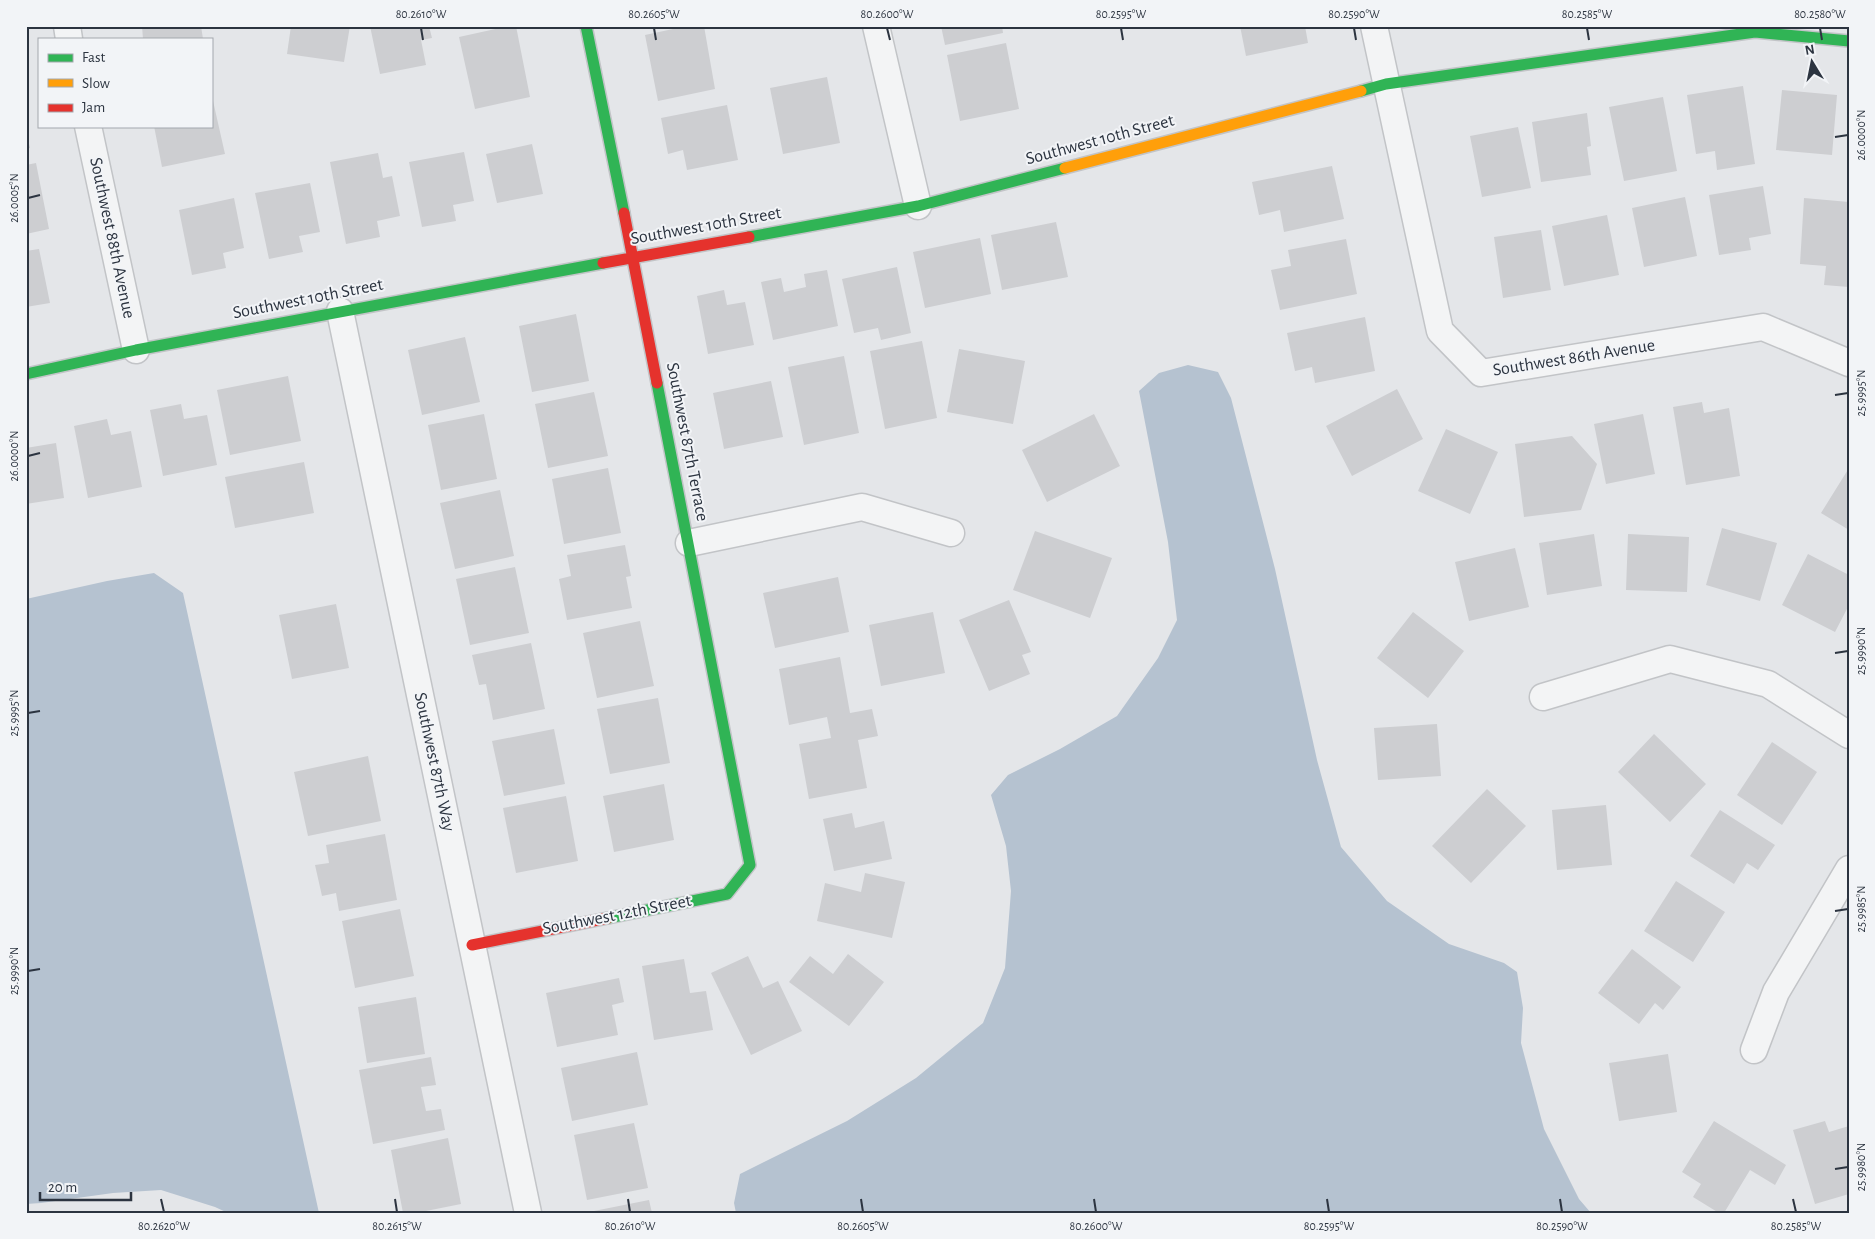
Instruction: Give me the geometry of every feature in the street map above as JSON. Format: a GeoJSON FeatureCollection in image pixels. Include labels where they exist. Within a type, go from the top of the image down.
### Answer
{"type":"FeatureCollection","features":[{"type":"Feature","properties":{"kind":"street","name":"Southwest 87th Terrace"},"geometry":{"type":"LineString","coordinates":[[586,26],[689,543],[750,865]]}},
{"type":"Feature","properties":{"kind":"street"},"geometry":{"type":"LineString","coordinates":[[876,26],[918,206]]}},
{"type":"Feature","properties":{"kind":"street","name":"Southwest 86th Avenue"},"geometry":{"type":"LineString","coordinates":[[1374,26],[1440,331],[1481,373],[1763,328],[1849,363]]}},
{"type":"Feature","properties":{"kind":"street","name":"Southwest 10th Street"},"geometry":{"type":"LineString","coordinates":[[26,374],[136,350],[340,311],[918,206],[1386,84],[1755,32],[1849,41]]}},
{"type":"Feature","properties":{"kind":"street","name":"Southwest 88th Avenue"},"geometry":{"type":"LineString","coordinates":[[88,128],[136,350]]}},
{"type":"Feature","properties":{"kind":"street","name":"Southwest 87th Way"},"geometry":{"type":"LineString","coordinates":[[340,311],[528,1213]]}},
{"type":"Feature","properties":{"kind":"street"},"geometry":{"type":"LineString","coordinates":[[689,543],[862,507],[951,532]]}},
{"type":"Feature","properties":{"kind":"street"},"geometry":{"type":"LineString","coordinates":[[1543,697],[1670,659],[1768,684],[1849,735]]}},
{"type":"Feature","properties":{"kind":"street","name":"Southwest 12th Street"},"geometry":{"type":"LineString","coordinates":[[472,945],[727,894],[750,865]]}},
{"type":"Feature","properties":{"kind":"street"},"geometry":{"type":"LineString","coordinates":[[1754,1050],[1776,992],[1849,870]]}},
{"type":"Feature","properties":{"kind":"water"},"geometry":{"type":"Polygon","coordinates":[[[1188,365],[1218,372],[1231,398],[1275,569],[1317,760],[1341,847],[1387,901],[1449,944],[1504,963],[1517,972],[1523,1008],[1521,1043],[1544,1129],[1579,1199],[1591,1213],[736,1213],[734,1203],[740,1174],[847,1121],[916,1078],[983,1023],[1005,968],[1011,891],[1006,846],[991,795],[1008,775],[1060,749],[1117,716],[1158,658],[1177,620],[1168,542],[1139,391],[1159,373],[1188,365]]]}},
{"type":"Feature","properties":{"kind":"water"},"geometry":{"type":"Polygon","coordinates":[[[154,573],[183,593],[319,1213],[228,1213],[161,1190],[113,1193],[26,1204],[26,599],[107,581],[154,573]]]}},
{"type":"Feature","properties":{"kind":"building"},"geometry":{"type":"Polygon","coordinates":[[[142,26],[201,26],[203,38],[143,38],[142,26]]]}},
{"type":"Feature","properties":{"kind":"building"},"geometry":{"type":"Polygon","coordinates":[[[291,26],[350,26],[344,62],[287,54],[291,26]]]}},
{"type":"Feature","properties":{"kind":"building"},"geometry":{"type":"Polygon","coordinates":[[[370,26],[429,26],[432,38],[421,40],[426,65],[380,74],[370,26]]]}},
{"type":"Feature","properties":{"kind":"building"},"geometry":{"type":"Polygon","coordinates":[[[516,26],[530,97],[475,109],[459,37],[516,26]]]}},
{"type":"Feature","properties":{"kind":"building"},"geometry":{"type":"Polygon","coordinates":[[[687,26],[704,26],[715,89],[658,101],[645,35],[687,26]]]}},
{"type":"Feature","properties":{"kind":"building"},"geometry":{"type":"Polygon","coordinates":[[[941,26],[1002,26],[1003,33],[945,45],[941,26]]]}},
{"type":"Feature","properties":{"kind":"building"},"geometry":{"type":"Polygon","coordinates":[[[1240,26],[1305,26],[1308,43],[1246,56],[1240,26]]]}},
{"type":"Feature","properties":{"kind":"building"},"geometry":{"type":"Polygon","coordinates":[[[1006,43],[1019,109],[960,121],[947,55],[1006,43]]]}},
{"type":"Feature","properties":{"kind":"building"},"geometry":{"type":"Polygon","coordinates":[[[827,77],[840,143],[783,154],[770,88],[827,77]]]}},
{"type":"Feature","properties":{"kind":"building"},"geometry":{"type":"Polygon","coordinates":[[[1743,86],[1755,164],[1717,170],[1715,151],[1696,154],[1687,95],[1743,86]]]}},
{"type":"Feature","properties":{"kind":"building"},"geometry":{"type":"Polygon","coordinates":[[[1782,90],[1837,95],[1832,155],[1776,150],[1782,90]]]}},
{"type":"Feature","properties":{"kind":"building"},"geometry":{"type":"Polygon","coordinates":[[[212,96],[225,154],[162,167],[154,128],[212,128],[212,96]]]}},
{"type":"Feature","properties":{"kind":"building"},"geometry":{"type":"Polygon","coordinates":[[[1663,97],[1677,171],[1624,181],[1609,107],[1663,97]]]}},
{"type":"Feature","properties":{"kind":"building"},"geometry":{"type":"Polygon","coordinates":[[[727,105],[738,160],[687,170],[683,150],[668,154],[661,118],[727,105]]]}},
{"type":"Feature","properties":{"kind":"building"},"geometry":{"type":"Polygon","coordinates":[[[1587,113],[1591,146],[1587,147],[1591,175],[1541,182],[1532,122],[1587,113]]]}},
{"type":"Feature","properties":{"kind":"building"},"geometry":{"type":"Polygon","coordinates":[[[1518,127],[1531,188],[1482,197],[1470,136],[1518,127]]]}},
{"type":"Feature","properties":{"kind":"building"},"geometry":{"type":"Polygon","coordinates":[[[26,132],[30,148],[26,149],[26,132]]]}},
{"type":"Feature","properties":{"kind":"building"},"geometry":{"type":"Polygon","coordinates":[[[532,144],[543,194],[497,203],[486,154],[532,144]]]}},
{"type":"Feature","properties":{"kind":"building"},"geometry":{"type":"Polygon","coordinates":[[[464,152],[474,201],[453,205],[456,221],[422,227],[409,162],[464,152]]]}},
{"type":"Feature","properties":{"kind":"building"},"geometry":{"type":"Polygon","coordinates":[[[378,153],[383,178],[392,176],[400,216],[377,221],[380,237],[346,244],[330,162],[378,153]]]}},
{"type":"Feature","properties":{"kind":"building"},"geometry":{"type":"Polygon","coordinates":[[[36,163],[49,229],[26,234],[26,165],[36,163]]]}},
{"type":"Feature","properties":{"kind":"building"},"geometry":{"type":"Polygon","coordinates":[[[1332,166],[1344,219],[1284,232],[1280,210],[1259,215],[1252,182],[1332,166]]]}},
{"type":"Feature","properties":{"kind":"building"},"geometry":{"type":"Polygon","coordinates":[[[310,183],[320,232],[299,236],[303,252],[269,259],[255,193],[310,183]]]}},
{"type":"Feature","properties":{"kind":"building"},"geometry":{"type":"Polygon","coordinates":[[[1763,186],[1771,234],[1749,238],[1751,250],[1719,255],[1709,195],[1763,186]]]}},
{"type":"Feature","properties":{"kind":"building"},"geometry":{"type":"Polygon","coordinates":[[[1685,197],[1697,256],[1644,267],[1632,208],[1685,197]]]}},
{"type":"Feature","properties":{"kind":"building"},"geometry":{"type":"Polygon","coordinates":[[[234,198],[244,248],[223,253],[226,268],[192,275],[179,210],[234,198]]]}},
{"type":"Feature","properties":{"kind":"building"},"geometry":{"type":"Polygon","coordinates":[[[1804,198],[1849,202],[1849,287],[1824,285],[1826,266],[1800,264],[1804,198]]]}},
{"type":"Feature","properties":{"kind":"building"},"geometry":{"type":"Polygon","coordinates":[[[1607,215],[1619,275],[1564,286],[1552,226],[1607,215]]]}},
{"type":"Feature","properties":{"kind":"building"},"geometry":{"type":"Polygon","coordinates":[[[1056,222],[1068,277],[1002,290],[991,235],[1056,222]]]}},
{"type":"Feature","properties":{"kind":"building"},"geometry":{"type":"Polygon","coordinates":[[[1541,230],[1551,290],[1503,298],[1494,237],[1541,230]]]}},
{"type":"Feature","properties":{"kind":"building"},"geometry":{"type":"Polygon","coordinates":[[[980,238],[991,294],[925,308],[913,252],[980,238]]]}},
{"type":"Feature","properties":{"kind":"building"},"geometry":{"type":"Polygon","coordinates":[[[1346,239],[1357,294],[1280,310],[1271,270],[1291,266],[1288,250],[1346,239]]]}},
{"type":"Feature","properties":{"kind":"building"},"geometry":{"type":"Polygon","coordinates":[[[39,249],[50,303],[26,307],[26,251],[39,249]]]}},
{"type":"Feature","properties":{"kind":"building"},"geometry":{"type":"Polygon","coordinates":[[[897,267],[911,333],[881,340],[878,328],[854,333],[842,279],[897,267]]]}},
{"type":"Feature","properties":{"kind":"building"},"geometry":{"type":"Polygon","coordinates":[[[827,270],[838,326],[773,340],[761,282],[781,278],[784,292],[806,287],[804,274],[827,270]]]}},
{"type":"Feature","properties":{"kind":"building"},"geometry":{"type":"Polygon","coordinates":[[[724,290],[727,305],[745,302],[754,345],[708,354],[697,296],[724,290]]]}},
{"type":"Feature","properties":{"kind":"building"},"geometry":{"type":"Polygon","coordinates":[[[576,314],[589,381],[532,392],[519,326],[576,314]]]}},
{"type":"Feature","properties":{"kind":"building"},"geometry":{"type":"Polygon","coordinates":[[[1365,317],[1375,371],[1315,383],[1312,367],[1295,371],[1287,333],[1365,317]]]}},
{"type":"Feature","properties":{"kind":"building"},"geometry":{"type":"Polygon","coordinates":[[[465,337],[480,402],[422,415],[408,350],[465,337]]]}},
{"type":"Feature","properties":{"kind":"building"},"geometry":{"type":"Polygon","coordinates":[[[922,341],[937,418],[885,429],[870,351],[922,341]]]}},
{"type":"Feature","properties":{"kind":"building"},"geometry":{"type":"Polygon","coordinates":[[[959,349],[1025,361],[1013,424],[947,412],[959,349]]]}},
{"type":"Feature","properties":{"kind":"building"},"geometry":{"type":"Polygon","coordinates":[[[844,356],[859,433],[804,445],[788,367],[844,356]]]}},
{"type":"Feature","properties":{"kind":"building"},"geometry":{"type":"Polygon","coordinates":[[[288,376],[301,441],[230,455],[217,390],[288,376]]]}},
{"type":"Feature","properties":{"kind":"building"},"geometry":{"type":"Polygon","coordinates":[[[771,381],[783,437],[724,449],[713,393],[771,381]]]}},
{"type":"Feature","properties":{"kind":"building"},"geometry":{"type":"Polygon","coordinates":[[[1397,389],[1423,439],[1352,476],[1326,426],[1397,389]]]}},
{"type":"Feature","properties":{"kind":"building"},"geometry":{"type":"Polygon","coordinates":[[[594,392],[608,456],[548,468],[535,404],[594,392]]]}},
{"type":"Feature","properties":{"kind":"building"},"geometry":{"type":"Polygon","coordinates":[[[1702,402],[1704,413],[1729,408],[1740,476],[1686,485],[1673,407],[1702,402]]]}},
{"type":"Feature","properties":{"kind":"building"},"geometry":{"type":"Polygon","coordinates":[[[181,404],[184,419],[207,415],[217,465],[163,476],[150,410],[181,404]]]}},
{"type":"Feature","properties":{"kind":"building"},"geometry":{"type":"Polygon","coordinates":[[[484,414],[497,479],[441,490],[428,425],[484,414]]]}},
{"type":"Feature","properties":{"kind":"building"},"geometry":{"type":"Polygon","coordinates":[[[1094,414],[1120,466],[1047,502],[1022,450],[1094,414]]]}},
{"type":"Feature","properties":{"kind":"building"},"geometry":{"type":"Polygon","coordinates":[[[1643,414],[1655,474],[1606,484],[1594,424],[1643,414]]]}},
{"type":"Feature","properties":{"kind":"building"},"geometry":{"type":"Polygon","coordinates":[[[107,419],[111,435],[131,431],[142,487],[88,498],[74,426],[107,419]]]}},
{"type":"Feature","properties":{"kind":"building"},"geometry":{"type":"Polygon","coordinates":[[[1446,429],[1498,452],[1470,514],[1418,491],[1446,429]]]}},
{"type":"Feature","properties":{"kind":"building"},"geometry":{"type":"Polygon","coordinates":[[[1572,436],[1597,464],[1581,510],[1524,517],[1515,444],[1572,436]]]}},
{"type":"Feature","properties":{"kind":"building"},"geometry":{"type":"Polygon","coordinates":[[[56,443],[64,498],[26,504],[26,448],[56,443]]]}},
{"type":"Feature","properties":{"kind":"building"},"geometry":{"type":"Polygon","coordinates":[[[304,462],[314,513],[235,528],[225,477],[304,462]]]}},
{"type":"Feature","properties":{"kind":"building"},"geometry":{"type":"Polygon","coordinates":[[[608,468],[621,533],[564,544],[552,479],[608,468]]]}},
{"type":"Feature","properties":{"kind":"building"},"geometry":{"type":"Polygon","coordinates":[[[1849,468],[1849,530],[1821,513],[1849,468]]]}},
{"type":"Feature","properties":{"kind":"building"},"geometry":{"type":"Polygon","coordinates":[[[500,490],[514,556],[455,569],[440,503],[500,490]]]}},
{"type":"Feature","properties":{"kind":"building"},"geometry":{"type":"Polygon","coordinates":[[[1722,528],[1777,543],[1760,601],[1706,585],[1722,528]]]}},
{"type":"Feature","properties":{"kind":"building"},"geometry":{"type":"Polygon","coordinates":[[[1035,531],[1112,558],[1090,618],[1013,590],[1035,531]]]}},
{"type":"Feature","properties":{"kind":"building"},"geometry":{"type":"Polygon","coordinates":[[[1594,534],[1602,586],[1547,595],[1539,543],[1594,534]]]}},
{"type":"Feature","properties":{"kind":"building"},"geometry":{"type":"Polygon","coordinates":[[[1628,534],[1689,537],[1687,592],[1626,590],[1628,534]]]}},
{"type":"Feature","properties":{"kind":"building"},"geometry":{"type":"Polygon","coordinates":[[[625,545],[631,576],[626,577],[632,608],[567,620],[559,579],[571,576],[567,555],[625,545]]]}},
{"type":"Feature","properties":{"kind":"building"},"geometry":{"type":"Polygon","coordinates":[[[1515,548],[1529,607],[1469,621],[1455,562],[1515,548]]]}},
{"type":"Feature","properties":{"kind":"building"},"geometry":{"type":"Polygon","coordinates":[[[1808,554],[1849,575],[1849,605],[1835,632],[1782,605],[1808,554]]]}},
{"type":"Feature","properties":{"kind":"building"},"geometry":{"type":"Polygon","coordinates":[[[515,567],[529,633],[470,645],[456,579],[515,567]]]}},
{"type":"Feature","properties":{"kind":"building"},"geometry":{"type":"Polygon","coordinates":[[[838,577],[849,632],[775,648],[763,593],[838,577]]]}},
{"type":"Feature","properties":{"kind":"building"},"geometry":{"type":"Polygon","coordinates":[[[1009,600],[1031,652],[1022,655],[1030,674],[989,691],[959,620],[1009,600]]]}},
{"type":"Feature","properties":{"kind":"building"},"geometry":{"type":"Polygon","coordinates":[[[336,604],[349,668],[292,679],[279,615],[336,604]]]}},
{"type":"Feature","properties":{"kind":"building"},"geometry":{"type":"Polygon","coordinates":[[[933,612],[945,673],[881,686],[869,625],[933,612]]]}},
{"type":"Feature","properties":{"kind":"building"},"geometry":{"type":"Polygon","coordinates":[[[1413,612],[1464,651],[1428,698],[1377,658],[1413,612]]]}},
{"type":"Feature","properties":{"kind":"building"},"geometry":{"type":"Polygon","coordinates":[[[640,621],[654,686],[597,698],[583,633],[640,621]]]}},
{"type":"Feature","properties":{"kind":"building"},"geometry":{"type":"Polygon","coordinates":[[[531,643],[545,709],[493,720],[486,684],[479,685],[472,655],[531,643]]]}},
{"type":"Feature","properties":{"kind":"building"},"geometry":{"type":"Polygon","coordinates":[[[840,657],[850,713],[872,709],[878,736],[858,740],[867,788],[809,799],[799,744],[831,738],[827,717],[789,725],[779,669],[840,657]]]}},
{"type":"Feature","properties":{"kind":"building"},"geometry":{"type":"Polygon","coordinates":[[[658,698],[670,763],[610,774],[597,709],[658,698]]]}},
{"type":"Feature","properties":{"kind":"building"},"geometry":{"type":"Polygon","coordinates":[[[1437,724],[1441,776],[1378,780],[1374,728],[1437,724]]]}},
{"type":"Feature","properties":{"kind":"building"},"geometry":{"type":"Polygon","coordinates":[[[554,729],[565,784],[504,796],[492,741],[554,729]]]}},
{"type":"Feature","properties":{"kind":"building"},"geometry":{"type":"Polygon","coordinates":[[[1654,734],[1706,784],[1670,822],[1618,772],[1654,734]]]}},
{"type":"Feature","properties":{"kind":"building"},"geometry":{"type":"Polygon","coordinates":[[[1772,742],[1817,772],[1782,825],[1737,795],[1772,742]]]}},
{"type":"Feature","properties":{"kind":"building"},"geometry":{"type":"Polygon","coordinates":[[[368,756],[381,821],[308,836],[294,772],[368,756]]]}},
{"type":"Feature","properties":{"kind":"building"},"geometry":{"type":"Polygon","coordinates":[[[664,784],[674,840],[614,852],[603,796],[664,784]]]}},
{"type":"Feature","properties":{"kind":"building"},"geometry":{"type":"Polygon","coordinates":[[[1487,789],[1526,826],[1471,883],[1432,846],[1487,789]]]}},
{"type":"Feature","properties":{"kind":"building"},"geometry":{"type":"Polygon","coordinates":[[[566,796],[578,861],[516,873],[503,808],[566,796]]]}},
{"type":"Feature","properties":{"kind":"building"},"geometry":{"type":"Polygon","coordinates":[[[1606,805],[1612,865],[1557,870],[1552,810],[1606,805]]]}},
{"type":"Feature","properties":{"kind":"building"},"geometry":{"type":"Polygon","coordinates":[[[1720,810],[1775,845],[1758,870],[1747,863],[1734,884],[1690,856],[1720,810]]]}},
{"type":"Feature","properties":{"kind":"building"},"geometry":{"type":"Polygon","coordinates":[[[852,813],[855,828],[884,821],[892,859],[834,871],[823,819],[852,813]]]}},
{"type":"Feature","properties":{"kind":"building"},"geometry":{"type":"Polygon","coordinates":[[[385,834],[397,900],[339,911],[336,893],[322,896],[315,865],[329,863],[326,845],[385,834]]]}},
{"type":"Feature","properties":{"kind":"building"},"geometry":{"type":"Polygon","coordinates":[[[865,873],[905,882],[892,938],[817,921],[825,883],[861,892],[865,873]]]}},
{"type":"Feature","properties":{"kind":"building"},"geometry":{"type":"Polygon","coordinates":[[[1676,881],[1725,912],[1693,962],[1644,931],[1676,881]]]}},
{"type":"Feature","properties":{"kind":"building"},"geometry":{"type":"Polygon","coordinates":[[[400,909],[414,976],[355,988],[342,921],[400,909]]]}},
{"type":"Feature","properties":{"kind":"building"},"geometry":{"type":"Polygon","coordinates":[[[1632,949],[1681,987],[1663,1010],[1655,1003],[1639,1024],[1598,993],[1632,949]]]}},
{"type":"Feature","properties":{"kind":"building"},"geometry":{"type":"Polygon","coordinates":[[[848,954],[884,982],[849,1026],[789,982],[810,956],[833,974],[848,954]]]}},
{"type":"Feature","properties":{"kind":"building"},"geometry":{"type":"Polygon","coordinates":[[[748,956],[763,988],[778,981],[802,1031],[751,1055],[711,973],[748,956]]]}},
{"type":"Feature","properties":{"kind":"building"},"geometry":{"type":"Polygon","coordinates":[[[684,959],[690,993],[706,991],[713,1030],[654,1040],[642,966],[684,959]]]}},
{"type":"Feature","properties":{"kind":"building"},"geometry":{"type":"Polygon","coordinates":[[[619,978],[624,1002],[612,1005],[618,1035],[557,1047],[546,993],[619,978]]]}},
{"type":"Feature","properties":{"kind":"building"},"geometry":{"type":"Polygon","coordinates":[[[416,997],[425,1054],[367,1063],[358,1007],[416,997]]]}},
{"type":"Feature","properties":{"kind":"building"},"geometry":{"type":"Polygon","coordinates":[[[637,1052],[648,1105],[572,1121],[561,1068],[637,1052]]]}},
{"type":"Feature","properties":{"kind":"building"},"geometry":{"type":"Polygon","coordinates":[[[1668,1054],[1677,1112],[1619,1121],[1609,1063],[1668,1054]]]}},
{"type":"Feature","properties":{"kind":"building"},"geometry":{"type":"Polygon","coordinates":[[[431,1057],[436,1085],[421,1087],[426,1111],[441,1109],[445,1130],[373,1144],[359,1070],[431,1057]]]}},
{"type":"Feature","properties":{"kind":"building"},"geometry":{"type":"Polygon","coordinates":[[[1714,1121],[1786,1165],[1775,1185],[1750,1170],[1724,1213],[1719,1213],[1693,1197],[1701,1184],[1682,1172],[1714,1121]]]}},
{"type":"Feature","properties":{"kind":"building"},"geometry":{"type":"Polygon","coordinates":[[[1825,1121],[1829,1132],[1849,1126],[1849,1194],[1815,1204],[1793,1130],[1825,1121]]]}},
{"type":"Feature","properties":{"kind":"building"},"geometry":{"type":"Polygon","coordinates":[[[634,1123],[648,1188],[587,1200],[574,1135],[634,1123]]]}},
{"type":"Feature","properties":{"kind":"building"},"geometry":{"type":"Polygon","coordinates":[[[448,1138],[461,1204],[416,1213],[403,1213],[391,1150],[448,1138]]]}},
{"type":"Feature","properties":{"kind":"building"},"geometry":{"type":"Polygon","coordinates":[[[649,1200],[652,1213],[589,1213],[589,1212],[649,1200]]]}},
{"type":"Feature","properties":{"kind":"traffic: fast"},"geometry":{"type":"LineString","coordinates":[[586,26],[624,213]]}},
{"type":"Feature","properties":{"kind":"traffic: fast"},"geometry":{"type":"LineString","coordinates":[[1361,91],[1386,84],[1755,32],[1849,41]]}},
{"type":"Feature","properties":{"kind":"traffic: fast"},"geometry":{"type":"LineString","coordinates":[[749,237],[918,206],[1065,168]]}},
{"type":"Feature","properties":{"kind":"traffic: fast"},"geometry":{"type":"LineString","coordinates":[[26,374],[136,350],[603,263]]}},
{"type":"Feature","properties":{"kind":"traffic: fast"},"geometry":{"type":"LineString","coordinates":[[608,918],[727,894],[750,865],[657,383]]}},
{"type":"Feature","properties":{"kind":"traffic: slow"},"geometry":{"type":"LineString","coordinates":[[1065,168],[1361,91]]}},
{"type":"Feature","properties":{"kind":"traffic: jam"},"geometry":{"type":"LineString","coordinates":[[624,213],[657,383]]}},
{"type":"Feature","properties":{"kind":"traffic: jam"},"geometry":{"type":"LineString","coordinates":[[603,263],[749,237]]}},
{"type":"Feature","properties":{"kind":"traffic: jam"},"geometry":{"type":"LineString","coordinates":[[472,945],[608,918]]}}]}
